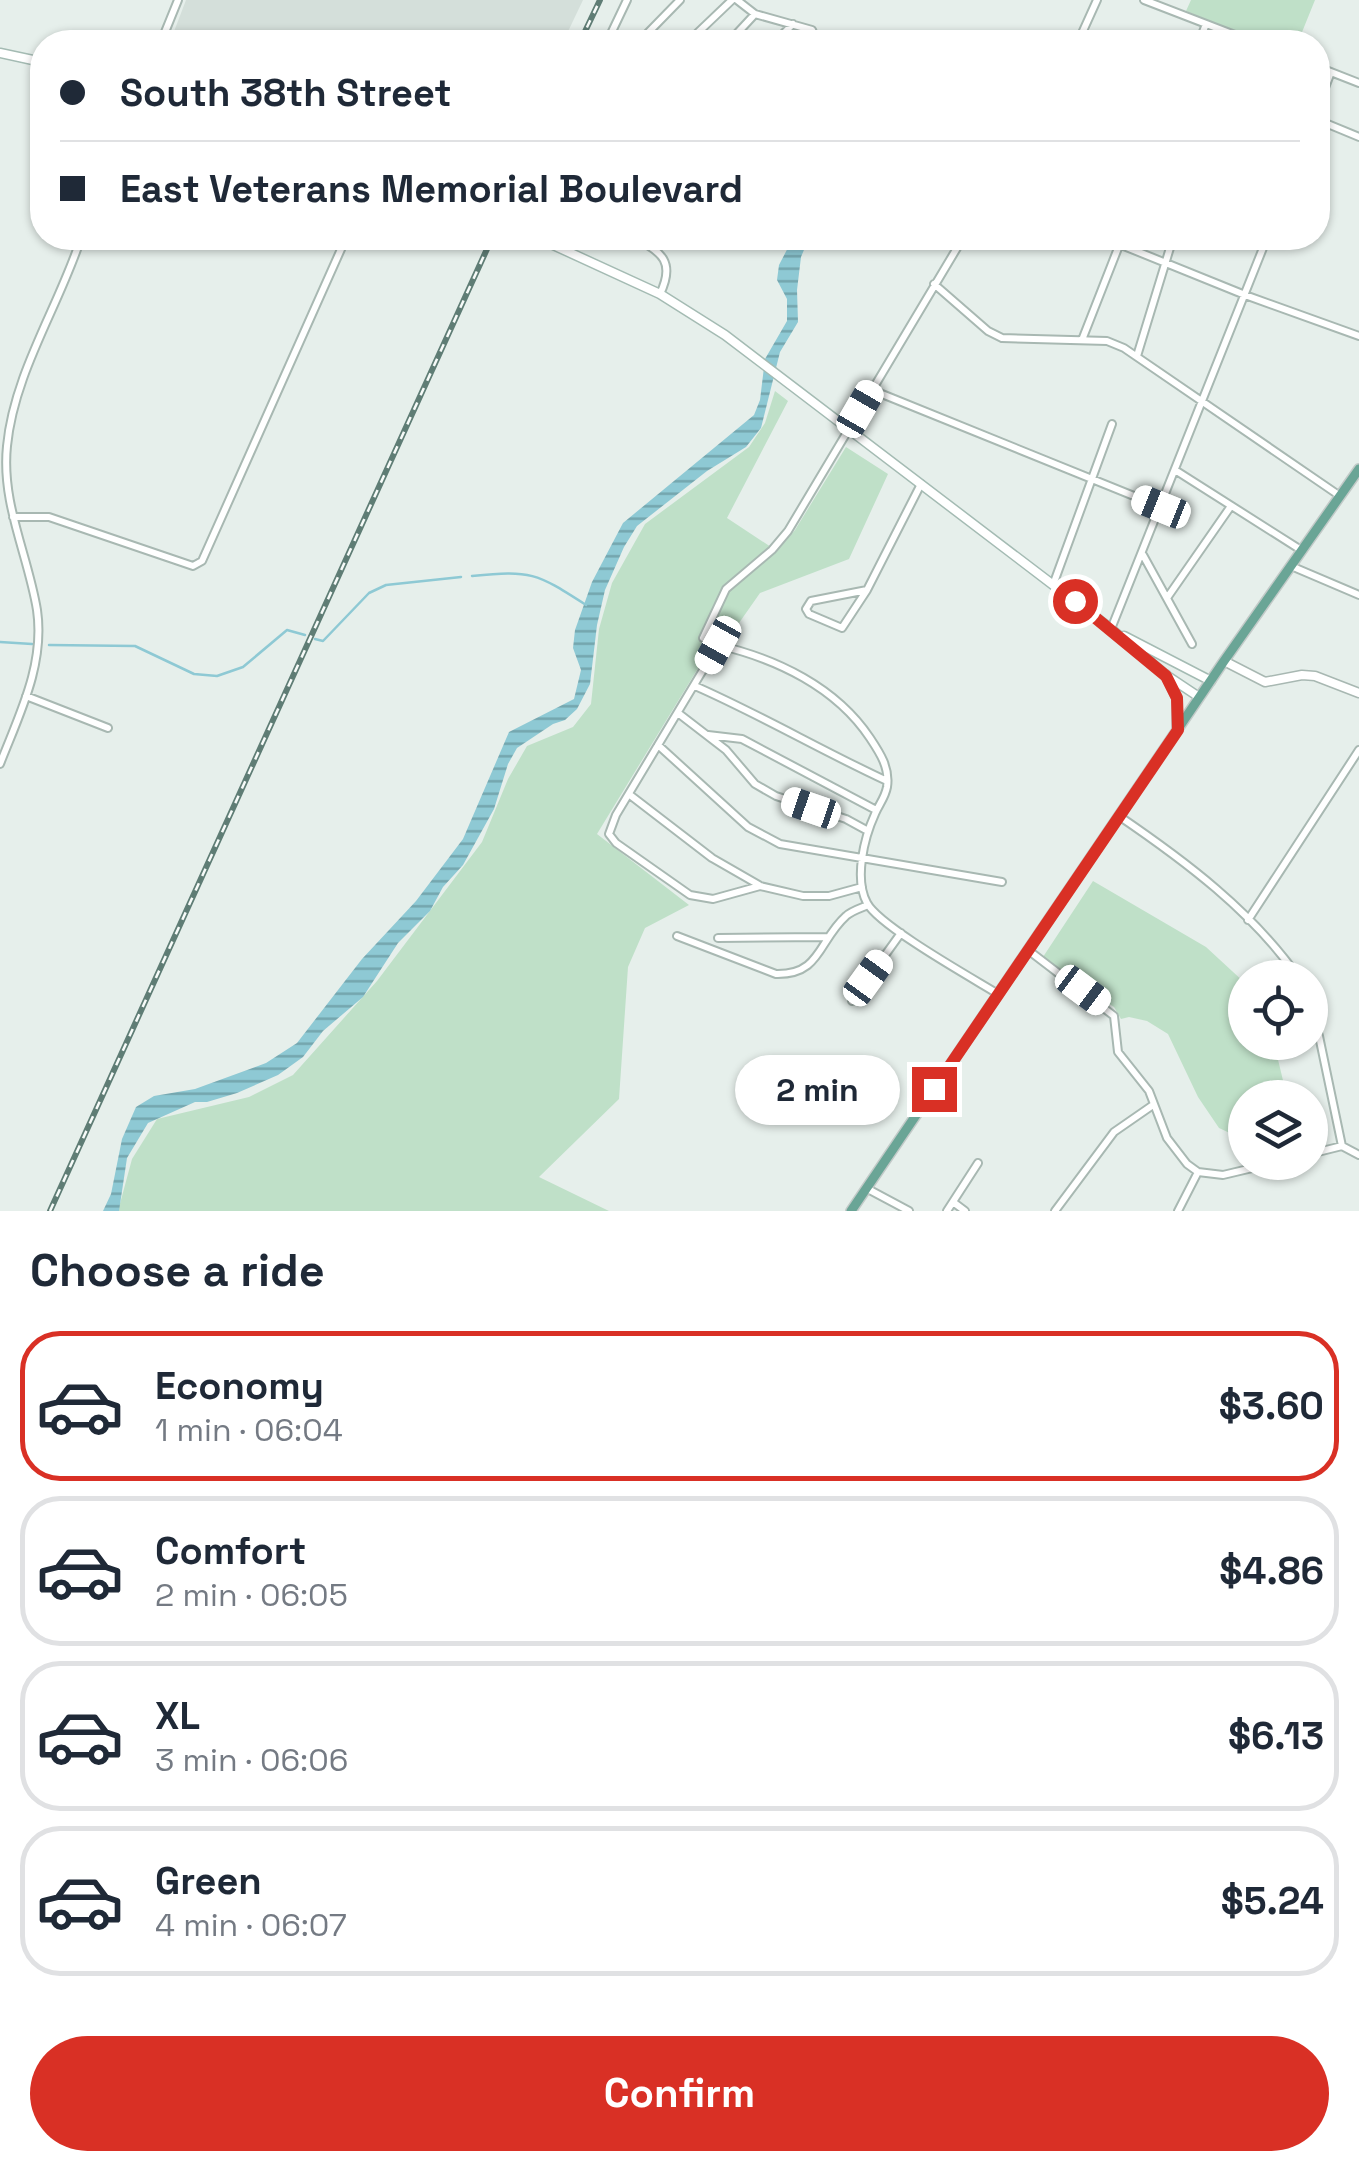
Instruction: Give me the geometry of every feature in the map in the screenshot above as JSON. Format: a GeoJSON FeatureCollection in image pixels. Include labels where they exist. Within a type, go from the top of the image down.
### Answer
{"type":"FeatureCollection","features":[{"type":"Feature","properties":{"kind":"main road"},"geometry":{"type":"LineString","coordinates":[[0,54],[30,60]]}},
{"type":"Feature","properties":{"kind":"main road"},"geometry":{"type":"LineString","coordinates":[[564,250],[660,294],[749,352],[1111,629],[1166,676],[1200,698]]}},
{"type":"Feature","properties":{"kind":"main road"},"geometry":{"type":"LineString","coordinates":[[850,1211],[1359,469]]}},
{"type":"Feature","properties":{"kind":"main road"},"geometry":{"type":"LineString","coordinates":[[1111,629],[1210,681]]}},
{"type":"Feature","properties":{"kind":"main road"},"geometry":{"type":"LineString","coordinates":[[1224,661],[1265,682],[1315,676],[1359,694]]}},
{"type":"Feature","properties":{"kind":"main road"},"geometry":{"type":"LineString","coordinates":[[1166,676],[1177,698],[1178,730]]}},
{"type":"Feature","properties":{"kind":"street"},"geometry":{"type":"LineString","coordinates":[[166,30],[178,0]]}},
{"type":"Feature","properties":{"kind":"street"},"geometry":{"type":"LineString","coordinates":[[613,30],[626,0]]}},
{"type":"Feature","properties":{"kind":"street"},"geometry":{"type":"LineString","coordinates":[[651,30],[680,0]]}},
{"type":"Feature","properties":{"kind":"street"},"geometry":{"type":"LineString","coordinates":[[701,30],[735,0],[755,14],[812,30]]}},
{"type":"Feature","properties":{"kind":"street"},"geometry":{"type":"LineString","coordinates":[[1083,30],[1096,0]]}},
{"type":"Feature","properties":{"kind":"street"},"geometry":{"type":"LineString","coordinates":[[1144,0],[1221,30]]}},
{"type":"Feature","properties":{"kind":"street"},"geometry":{"type":"LineString","coordinates":[[740,30],[755,14]]}},
{"type":"Feature","properties":{"kind":"street"},"geometry":{"type":"LineString","coordinates":[[787,30],[793,24]]}},
{"type":"Feature","properties":{"kind":"street"},"geometry":{"type":"LineString","coordinates":[[1203,30],[1206,24]]}},
{"type":"Feature","properties":{"kind":"street"},"geometry":{"type":"LineString","coordinates":[[1331,72],[1359,83]]}},
{"type":"Feature","properties":{"kind":"street"},"geometry":{"type":"LineString","coordinates":[[1330,125],[1359,137]]}},
{"type":"Feature","properties":{"kind":"street"},"geometry":{"type":"LineString","coordinates":[[0,764],[36,661],[37,613],[6,476],[9,434],[23,385],[75,250]]}},
{"type":"Feature","properties":{"kind":"street"},"geometry":{"type":"LineString","coordinates":[[13,516],[49,517],[194,566],[202,561],[341,250]]}},
{"type":"Feature","properties":{"kind":"street"},"geometry":{"type":"LineString","coordinates":[[656,250],[664,259],[667,276],[660,294]]}},
{"type":"Feature","properties":{"kind":"street"},"geometry":{"type":"LineString","coordinates":[[703,638],[726,589],[788,531],[955,250]]}},
{"type":"Feature","properties":{"kind":"street"},"geometry":{"type":"LineString","coordinates":[[1082,340],[1117,250]]}},
{"type":"Feature","properties":{"kind":"street"},"geometry":{"type":"LineString","coordinates":[[1138,250],[1245,295],[1359,336]]}},
{"type":"Feature","properties":{"kind":"street"},"geometry":{"type":"LineString","coordinates":[[1137,356],[1168,250]]}},
{"type":"Feature","properties":{"kind":"street"},"geometry":{"type":"LineString","coordinates":[[1111,629],[1262,250]]}},
{"type":"Feature","properties":{"kind":"street"},"geometry":{"type":"LineString","coordinates":[[934,284],[988,331],[1002,338],[1114,343],[1340,496]]}},
{"type":"Feature","properties":{"kind":"street"},"geometry":{"type":"LineString","coordinates":[[872,390],[1161,507]]}},
{"type":"Feature","properties":{"kind":"street"},"geometry":{"type":"LineString","coordinates":[[1053,584],[1112,424]]}},
{"type":"Feature","properties":{"kind":"street"},"geometry":{"type":"LineString","coordinates":[[1176,470],[1300,550]]}},
{"type":"Feature","properties":{"kind":"street"},"geometry":{"type":"LineString","coordinates":[[867,590],[811,601],[806,609],[809,614],[842,628],[867,590],[921,484]]}},
{"type":"Feature","properties":{"kind":"street"},"geometry":{"type":"LineString","coordinates":[[1166,598],[1231,506]]}},
{"type":"Feature","properties":{"kind":"street"},"geometry":{"type":"LineString","coordinates":[[1142,554],[1192,644]]}},
{"type":"Feature","properties":{"kind":"street"},"geometry":{"type":"LineString","coordinates":[[1290,566],[1359,595]]}},
{"type":"Feature","properties":{"kind":"street"},"geometry":{"type":"LineString","coordinates":[[760,886],[713,899],[690,896],[609,834],[718,645],[750,652],[799,674],[854,714],[883,757],[888,781],[868,831],[862,860],[862,888],[868,905],[900,932],[998,994]]}},
{"type":"Feature","properties":{"kind":"street"},"geometry":{"type":"LineString","coordinates":[[696,686],[888,781]]}},
{"type":"Feature","properties":{"kind":"street"},"geometry":{"type":"LineString","coordinates":[[26,696],[108,728]]}},
{"type":"Feature","properties":{"kind":"street"},"geometry":{"type":"LineString","coordinates":[[678,712],[726,750],[755,784],[776,796],[846,819],[868,831]]}},
{"type":"Feature","properties":{"kind":"street"},"geometry":{"type":"LineString","coordinates":[[707,735],[742,738],[876,810]]}},
{"type":"Feature","properties":{"kind":"street"},"geometry":{"type":"LineString","coordinates":[[658,745],[748,827],[780,844],[1002,882]]}},
{"type":"Feature","properties":{"kind":"street"},"geometry":{"type":"LineString","coordinates":[[1248,920],[1359,750]]}},
{"type":"Feature","properties":{"kind":"street"},"geometry":{"type":"LineString","coordinates":[[629,795],[712,858],[760,886],[803,896],[830,896],[862,888]]}},
{"type":"Feature","properties":{"kind":"street"},"geometry":{"type":"LineString","coordinates":[[1119,816],[1198,872],[1286,960]]}},
{"type":"Feature","properties":{"kind":"street"},"geometry":{"type":"LineString","coordinates":[[677,936],[776,974],[793,974],[811,966],[848,914],[868,905]]}},
{"type":"Feature","properties":{"kind":"street"},"geometry":{"type":"LineString","coordinates":[[852,1000],[900,932]]}},
{"type":"Feature","properties":{"kind":"street"},"geometry":{"type":"LineString","coordinates":[[718,938],[830,937]]}},
{"type":"Feature","properties":{"kind":"street"},"geometry":{"type":"LineString","coordinates":[[728,956],[734,941],[742,938]]}},
{"type":"Feature","properties":{"kind":"street"},"geometry":{"type":"LineString","coordinates":[[1028,950],[1114,1016],[1118,1052],[1148,1091],[1176,1153],[1198,1172],[1228,1174]]}},
{"type":"Feature","properties":{"kind":"street"},"geometry":{"type":"LineString","coordinates":[[1322,1060],[1342,1146]]}},
{"type":"Feature","properties":{"kind":"street"},"geometry":{"type":"LineString","coordinates":[[1055,1211],[1114,1132],[1153,1104]]}},
{"type":"Feature","properties":{"kind":"street"},"geometry":{"type":"LineString","coordinates":[[1328,1150],[1342,1146],[1359,1155]]}},
{"type":"Feature","properties":{"kind":"street"},"geometry":{"type":"LineString","coordinates":[[947,1211],[978,1164]]}},
{"type":"Feature","properties":{"kind":"street"},"geometry":{"type":"LineString","coordinates":[[1178,1211],[1198,1172]]}},
{"type":"Feature","properties":{"kind":"street"},"geometry":{"type":"LineString","coordinates":[[866,1188],[909,1211]]}},
{"type":"Feature","properties":{"kind":"street"},"geometry":{"type":"LineString","coordinates":[[953,1202],[966,1211]]}},
{"type":"Feature","properties":{"kind":"shaded area"},"geometry":{"type":"Polygon","coordinates":[[[186,0],[583,0],[569,30],[175,30],[186,0]]]}},
{"type":"Feature","properties":{"kind":"green space"},"geometry":{"type":"Polygon","coordinates":[[[1191,0],[1315,0],[1303,30],[1230,30],[1186,11],[1191,0]]]}},
{"type":"Feature","properties":{"kind":"green space"},"geometry":{"type":"Polygon","coordinates":[[[775,391],[788,401],[727,518],[777,551],[795,530],[846,447],[888,474],[849,559],[760,593],[739,623],[725,624],[597,834],[689,905],[645,928],[628,967],[619,1099],[539,1177],[609,1211],[118,1211],[132,1159],[157,1119],[249,1097],[293,1075],[377,981],[482,842],[508,779],[527,746],[573,727],[591,704],[599,629],[612,583],[645,524],[749,447],[765,423],[775,391]]]}},
{"type":"Feature","properties":{"kind":"green space"},"geometry":{"type":"Polygon","coordinates":[[[1093,881],[1206,947],[1228,967],[1228,1060],[1278,1060],[1283,1080],[1228,1080],[1228,1132],[1219,1128],[1198,1097],[1168,1034],[1147,1021],[1121,1019],[1114,1007],[1041,960],[1093,881]]]}},
{"type":"Feature","properties":{"kind":"water"},"geometry":{"type":"Polygon","coordinates":[[[787,250],[804,250],[797,290],[798,322],[780,352],[761,428],[746,447],[707,471],[637,526],[605,590],[590,684],[577,709],[517,748],[494,809],[463,865],[443,887],[430,911],[398,943],[363,997],[323,1031],[303,1057],[278,1075],[237,1093],[195,1102],[148,1123],[127,1158],[119,1211],[103,1211],[111,1194],[122,1139],[136,1107],[154,1096],[195,1089],[266,1063],[297,1043],[463,839],[509,732],[574,699],[581,670],[573,648],[575,630],[592,582],[623,523],[754,415],[765,359],[787,321],[787,299],[777,280],[787,250]]]}},
{"type":"Feature","properties":{"kind":"waterway"},"geometry":{"type":"LineString","coordinates":[[472,576],[533,576],[586,605]]}},
{"type":"Feature","properties":{"kind":"waterway"},"geometry":{"type":"LineString","coordinates":[[315,639],[323,641],[369,593],[386,585],[461,577]]}},
{"type":"Feature","properties":{"kind":"waterway"},"geometry":{"type":"LineString","coordinates":[[49,645],[135,646],[194,674],[217,676],[243,667],[287,630],[305,635]]}},
{"type":"Feature","properties":{"kind":"waterway"},"geometry":{"type":"LineString","coordinates":[[0,642],[32,644]]}},
{"type":"Feature","properties":{"kind":"railway"},"geometry":{"type":"LineString","coordinates":[[586,30],[600,0]]}},
{"type":"Feature","properties":{"kind":"railway"},"geometry":{"type":"LineString","coordinates":[[50,1211],[487,250]]}},
{"type":"Feature","properties":{"kind":"route"},"geometry":{"type":"LineString","coordinates":[[934,1089],[1178,730],[1177,698],[1166,676],[1075,601]]}}]}
